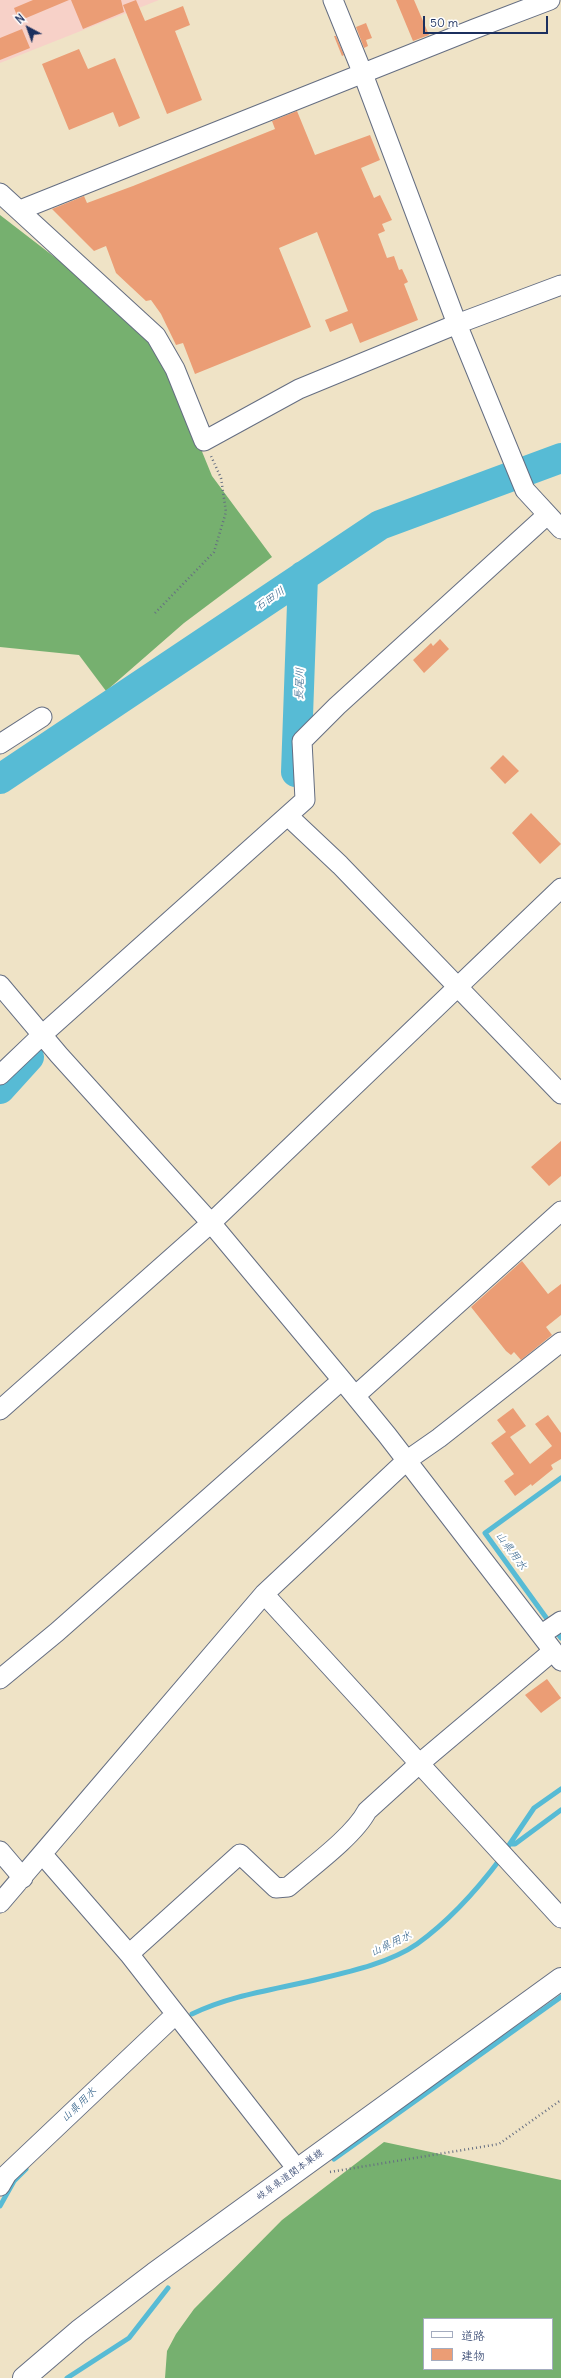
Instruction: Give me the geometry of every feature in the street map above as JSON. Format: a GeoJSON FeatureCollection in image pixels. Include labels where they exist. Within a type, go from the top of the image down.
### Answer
{"type":"FeatureCollection","features":[{"type":"Feature","properties":{"kind":"main road","name":"岐阜県道関本巣線"},"geometry":{"type":"LineString","coordinates":[[24,2378],[79,2330],[561,1978]]}},
{"type":"Feature","properties":{"kind":"street"},"geometry":{"type":"LineString","coordinates":[[333,0],[363,74],[457,324],[525,490],[561,529]]}},
{"type":"Feature","properties":{"kind":"street"},"geometry":{"type":"LineString","coordinates":[[20,210],[550,0]]}},
{"type":"Feature","properties":{"kind":"street"},"geometry":{"type":"LineString","coordinates":[[0,193],[156,336],[175,370],[204,441],[299,389],[457,324],[561,285]]}},
{"type":"Feature","properties":{"kind":"street"},"geometry":{"type":"LineString","coordinates":[[0,1075],[42,1035],[306,800],[302,741],[337,706],[547,515]]}},
{"type":"Feature","properties":{"kind":"street"},"geometry":{"type":"LineString","coordinates":[[0,744],[42,716]]}},
{"type":"Feature","properties":{"kind":"street"},"geometry":{"type":"LineString","coordinates":[[288,816],[340,865],[561,1094]]}},
{"type":"Feature","properties":{"kind":"street"},"geometry":{"type":"LineString","coordinates":[[0,1410],[211,1224],[561,888]]}},
{"type":"Feature","properties":{"kind":"street"},"geometry":{"type":"LineString","coordinates":[[0,985],[42,1035],[211,1224],[342,1380],[542,1634],[557,1656],[420,1763],[367,1811],[363,1818],[344,1837],[288,1887],[276,1888],[240,1854],[130,1954]]}},
{"type":"Feature","properties":{"kind":"street"},"geometry":{"type":"LineString","coordinates":[[355,1396],[561,1211]]}},
{"type":"Feature","properties":{"kind":"street"},"geometry":{"type":"LineString","coordinates":[[0,1903],[43,1855],[264,1594],[406,1461],[439,1438],[561,1342]]}},
{"type":"Feature","properties":{"kind":"street"},"geometry":{"type":"LineString","coordinates":[[0,1679],[62,1628],[342,1380]]}},
{"type":"Feature","properties":{"kind":"street"},"geometry":{"type":"LineString","coordinates":[[264,1594],[561,1918]]}},
{"type":"Feature","properties":{"kind":"street"},"geometry":{"type":"LineString","coordinates":[[542,1634],[561,1621]]}},
{"type":"Feature","properties":{"kind":"street"},"geometry":{"type":"LineString","coordinates":[[0,1851],[23,1878]]}},
{"type":"Feature","properties":{"kind":"street"},"geometry":{"type":"LineString","coordinates":[[43,1855],[130,1954],[298,2169]]}},
{"type":"Feature","properties":{"kind":"street"},"geometry":{"type":"LineString","coordinates":[[0,2186],[7,2174],[176,2014]]}},
{"type":"Feature","properties":{"kind":"path"},"geometry":{"type":"LineString","coordinates":[[155,613],[214,552],[226,512],[221,478],[204,441]]}},
{"type":"Feature","properties":{"kind":"path"},"geometry":{"type":"LineString","coordinates":[[298,2169],[317,2174],[499,2144],[561,2100]]}},
{"type":"Feature","properties":{"kind":"shaded area"},"geometry":{"type":"Polygon","coordinates":[[[0,0],[159,0],[0,63],[0,0]]]}},
{"type":"Feature","properties":{"kind":"green space"},"geometry":{"type":"Polygon","coordinates":[[[0,215],[131,316],[158,344],[212,476],[272,557],[184,623],[106,691],[79,655],[0,647],[0,215]]]}},
{"type":"Feature","properties":{"kind":"green space"},"geometry":{"type":"Polygon","coordinates":[[[384,2142],[561,2180],[561,2378],[165,2378],[167,2351],[176,2334],[194,2309],[282,2220],[384,2142]]]}},
{"type":"Feature","properties":{"kind":"building"},"geometry":{"type":"Polygon","coordinates":[[[33,0],[69,0],[19,21],[14,8],[33,0]]]}},
{"type":"Feature","properties":{"kind":"building"},"geometry":{"type":"Polygon","coordinates":[[[71,0],[121,0],[124,12],[83,29],[71,0]]]}},
{"type":"Feature","properties":{"kind":"building"},"geometry":{"type":"Polygon","coordinates":[[[136,0],[145,21],[183,6],[190,25],[175,31],[202,100],[167,114],[123,5],[136,0]]]}},
{"type":"Feature","properties":{"kind":"building"},"geometry":{"type":"Polygon","coordinates":[[[396,0],[414,0],[429,35],[413,41],[396,0]]]}},
{"type":"Feature","properties":{"kind":"building"},"geometry":{"type":"Polygon","coordinates":[[[366,23],[372,38],[366,40],[368,46],[364,48],[356,27],[366,23]]]}},
{"type":"Feature","properties":{"kind":"building"},"geometry":{"type":"Polygon","coordinates":[[[22,29],[30,48],[0,60],[0,38],[22,29]]]}},
{"type":"Feature","properties":{"kind":"building"},"geometry":{"type":"Polygon","coordinates":[[[334,36],[336,36],[344,55],[342,56],[334,36]]]}},
{"type":"Feature","properties":{"kind":"building"},"geometry":{"type":"Polygon","coordinates":[[[79,49],[88,69],[115,58],[140,118],[119,127],[113,112],[69,130],[42,64],[79,49]]]}},
{"type":"Feature","properties":{"kind":"building"},"geometry":{"type":"Polygon","coordinates":[[[297,111],[315,155],[370,135],[380,160],[361,168],[374,198],[380,195],[392,220],[382,224],[385,231],[378,234],[387,258],[394,256],[399,270],[402,269],[408,282],[404,284],[418,320],[360,343],[352,323],[330,332],[325,320],[348,311],[317,232],[279,248],[311,327],[195,374],[183,343],[176,345],[161,314],[151,300],[146,301],[116,273],[106,246],[94,251],[52,209],[84,196],[87,203],[133,186],[275,129],[272,121],[297,111]]]}},
{"type":"Feature","properties":{"kind":"building"},"geometry":{"type":"Polygon","coordinates":[[[440,639],[449,649],[424,673],[413,660],[431,643],[433,646],[440,639]]]}},
{"type":"Feature","properties":{"kind":"building"},"geometry":{"type":"Polygon","coordinates":[[[503,755],[519,771],[505,784],[490,768],[503,755]]]}},
{"type":"Feature","properties":{"kind":"building"},"geometry":{"type":"Polygon","coordinates":[[[531,813],[561,844],[540,864],[512,833],[531,813]]]}},
{"type":"Feature","properties":{"kind":"building"},"geometry":{"type":"Polygon","coordinates":[[[561,1141],[561,1176],[549,1186],[531,1167],[561,1141]]]}},
{"type":"Feature","properties":{"kind":"building"},"geometry":{"type":"Polygon","coordinates":[[[522,1261],[548,1294],[561,1284],[561,1315],[546,1327],[552,1335],[521,1360],[514,1352],[511,1355],[506,1351],[471,1307],[522,1261]]]}},
{"type":"Feature","properties":{"kind":"building"},"geometry":{"type":"Polygon","coordinates":[[[513,1408],[526,1426],[510,1437],[530,1464],[552,1446],[535,1424],[548,1415],[561,1433],[561,1459],[551,1465],[553,1469],[532,1486],[531,1484],[515,1496],[504,1481],[514,1474],[491,1443],[506,1432],[497,1420],[513,1408]]]}},
{"type":"Feature","properties":{"kind":"building"},"geometry":{"type":"Polygon","coordinates":[[[547,1679],[561,1698],[541,1713],[525,1695],[547,1679]]]}},
{"type":"Feature","properties":{"kind":"waterway","name":"石田川"},"geometry":{"type":"LineString","coordinates":[[0,779],[380,525],[561,458]]}},
{"type":"Feature","properties":{"kind":"waterway","name":"長尾川"},"geometry":{"type":"LineString","coordinates":[[296,772],[303,576]]}},
{"type":"Feature","properties":{"kind":"waterway","name":"長尾川"},"geometry":{"type":"LineString","coordinates":[[0,1089],[29,1057]]}},
{"type":"Feature","properties":{"kind":"waterway","name":"山県用水"},"geometry":{"type":"LineString","coordinates":[[550,1623],[485,1533],[561,1478]]}},
{"type":"Feature","properties":{"kind":"waterway","name":"山県用水"},"geometry":{"type":"LineString","coordinates":[[555,1630],[561,1638]]}},
{"type":"Feature","properties":{"kind":"waterway","name":"山県用水"},"geometry":{"type":"LineString","coordinates":[[505,1851],[534,1808],[561,1789]]}},
{"type":"Feature","properties":{"kind":"waterway"},"geometry":{"type":"LineString","coordinates":[[510,1844],[515,1844],[561,1810]]}},
{"type":"Feature","properties":{"kind":"waterway","name":"山県用水"},"geometry":{"type":"LineString","coordinates":[[192,2014],[224,2001],[359,1969],[396,1956],[417,1944],[451,1915],[482,1882],[501,1858]]}},
{"type":"Feature","properties":{"kind":"waterway"},"geometry":{"type":"LineString","coordinates":[[334,2159],[561,1997]]}},
{"type":"Feature","properties":{"kind":"waterway","name":"山県用水"},"geometry":{"type":"LineString","coordinates":[[0,2206],[14,2181],[26,2169]]}},
{"type":"Feature","properties":{"kind":"waterway"},"geometry":{"type":"LineString","coordinates":[[67,2378],[129,2338],[168,2288]]}}]}
